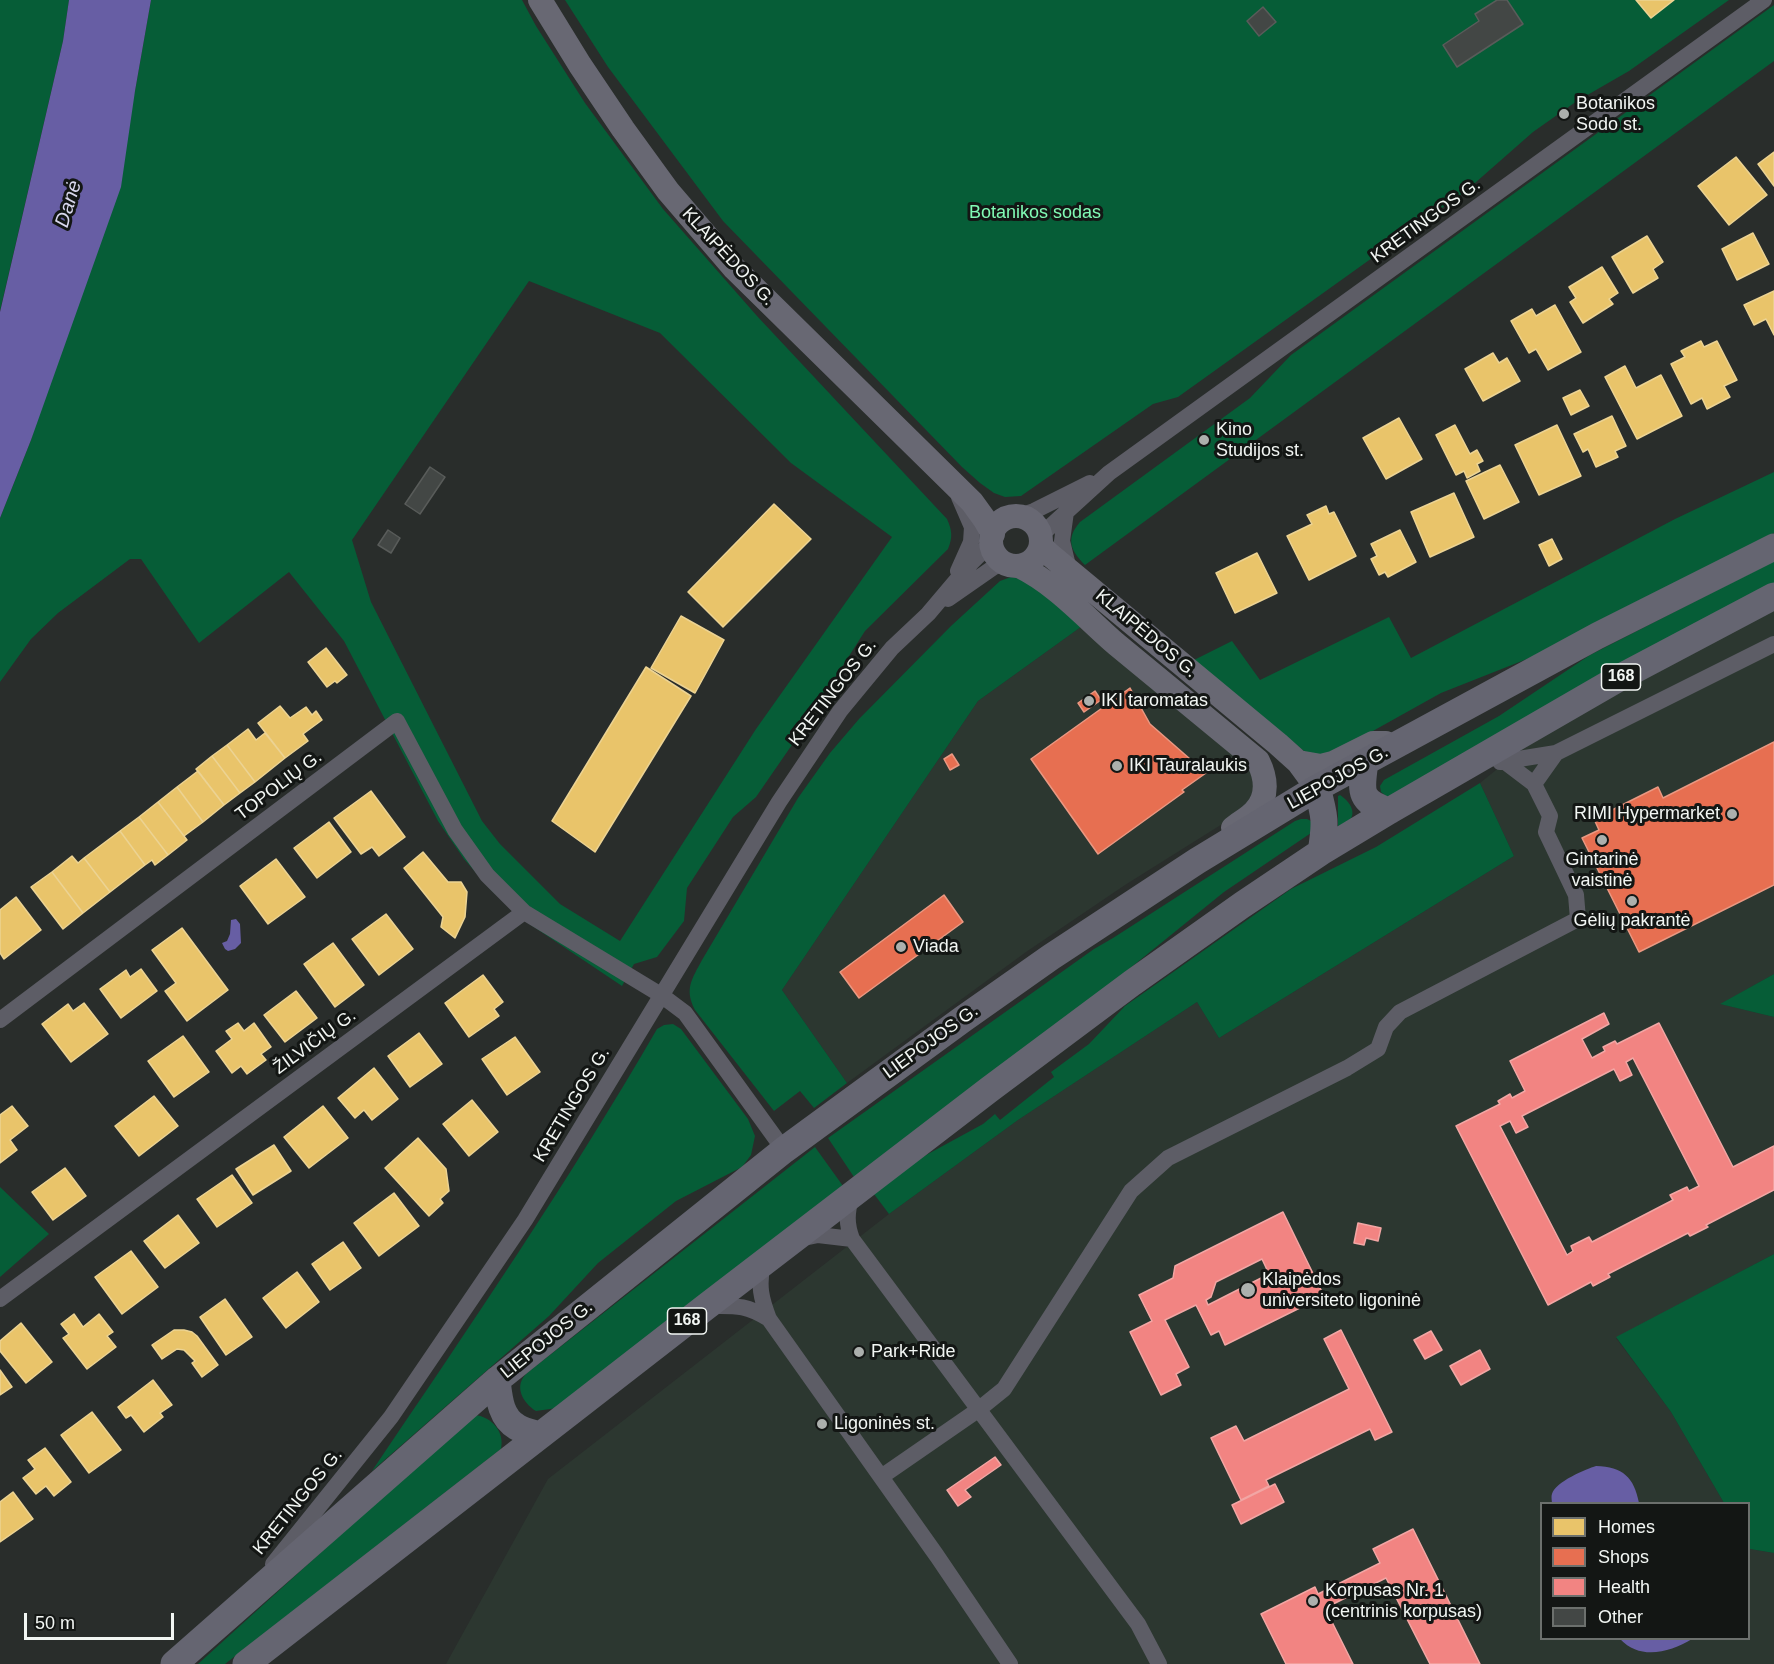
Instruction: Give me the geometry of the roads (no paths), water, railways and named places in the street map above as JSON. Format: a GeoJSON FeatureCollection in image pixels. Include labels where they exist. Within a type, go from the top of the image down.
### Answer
{"type":"FeatureCollection","features":[{"type":"Feature","properties":{"kind":"main road","name":"KLAIPĖDOS G."},"geometry":{"type":"LineString","coordinates":[[540,0],[622,129],[668,191],[734,268],[972,502]]}},
{"type":"Feature","properties":{"kind":"main road"},"geometry":{"type":"LineString","coordinates":[[972,502],[1030,520],[1035,524],[1041,540],[1037,555],[1029,562],[1012,564]]}},
{"type":"Feature","properties":{"kind":"main road"},"geometry":{"type":"LineString","coordinates":[[972,502],[985,520],[995,554],[1031,571],[1053,588],[1114,643],[1258,761],[1265,785],[1263,799],[1256,810],[1231,830],[1222,846]]}},
{"type":"Feature","properties":{"kind":"main road"},"geometry":{"type":"LineString","coordinates":[[992,538],[999,523],[1015,516]]}},
{"type":"Feature","properties":{"kind":"main road","name":"KLAIPĖDOS G."},"geometry":{"type":"LineString","coordinates":[[1041,540],[1049,554],[1298,762],[1317,788]]}},
{"type":"Feature","properties":{"kind":"main road","name":"LIEPOJOS G."},"geometry":{"type":"LineString","coordinates":[[174,1664],[497,1380],[784,1150],[896,1066],[1051,957],[1222,846],[1317,788],[1597,636],[1774,547]]}},
{"type":"Feature","properties":{"kind":"main road","name":"168"},"geometry":{"type":"LineString","coordinates":[[246,1664],[707,1306],[1132,983],[1321,852],[1389,811],[1619,678],[1774,596]]}},
{"type":"Feature","properties":{"kind":"main road"},"geometry":{"type":"LineString","coordinates":[[1298,762],[1320,766],[1333,763],[1373,743],[1399,744]]}},
{"type":"Feature","properties":{"kind":"main road"},"geometry":{"type":"LineString","coordinates":[[1365,762],[1361,785],[1364,796],[1373,806],[1389,811]]}},
{"type":"Feature","properties":{"kind":"main road"},"geometry":{"type":"LineString","coordinates":[[1317,788],[1325,817],[1321,852]]}},
{"type":"Feature","properties":{"kind":"main road"},"geometry":{"type":"LineString","coordinates":[[497,1380],[504,1415],[517,1428],[540,1435]]}},
{"type":"Feature","properties":{"kind":"street","name":"KRETINGOS G."},"geometry":{"type":"LineString","coordinates":[[1041,540],[1066,512],[1109,473],[1764,0]]}},
{"type":"Feature","properties":{"kind":"street","name":"KRETINGOS G."},"geometry":{"type":"LineString","coordinates":[[1015,516],[1034,511],[1109,473]]}},
{"type":"Feature","properties":{"kind":"street","name":"KLAIPĖDOS G."},"geometry":{"type":"LineString","coordinates":[[952,585],[971,542],[972,526],[953,483]]}},
{"type":"Feature","properties":{"kind":"street"},"geometry":{"type":"LineString","coordinates":[[1066,512],[1062,541],[1069,570]]}},
{"type":"Feature","properties":{"kind":"street","name":"KRETINGOS G."},"geometry":{"type":"LineString","coordinates":[[237,1609],[391,1417],[525,1220],[778,802],[840,711],[892,648],[928,614],[992,538]]}},
{"type":"Feature","properties":{"kind":"street","name":"KRETINGOS G."},"geometry":{"type":"LineString","coordinates":[[928,614],[994,567],[1012,564]]}},
{"type":"Feature","properties":{"kind":"street"},"geometry":{"type":"LineString","coordinates":[[1472,763],[1505,762],[1556,753],[1774,644]]}},
{"type":"Feature","properties":{"kind":"street","name":"TOPOLIŲ G."},"geometry":{"type":"LineString","coordinates":[[0,1020],[397,721],[455,830],[487,875],[524,912]]}},
{"type":"Feature","properties":{"kind":"street"},"geometry":{"type":"LineString","coordinates":[[1534,784],[1556,753]]}},
{"type":"Feature","properties":{"kind":"street"},"geometry":{"type":"LineString","coordinates":[[881,1477],[978,1410],[1004,1389],[1131,1191],[1168,1158],[1347,1068],[1378,1049],[1386,1027],[1400,1011],[1578,919],[1576,895],[1546,832],[1550,816],[1534,784],[1505,762]]}},
{"type":"Feature","properties":{"kind":"street"},"geometry":{"type":"LineString","coordinates":[[524,912],[661,995],[685,1013],[784,1150]]}},
{"type":"Feature","properties":{"kind":"street","name":"ŽILVIČIŲ G."},"geometry":{"type":"LineString","coordinates":[[0,1299],[524,912]]}},
{"type":"Feature","properties":{"kind":"street"},"geometry":{"type":"LineString","coordinates":[[851,1197],[846,1216],[847,1228],[852,1239],[1138,1624],[1159,1664]]}},
{"type":"Feature","properties":{"kind":"street"},"geometry":{"type":"LineString","coordinates":[[793,1241],[818,1235],[852,1239]]}},
{"type":"Feature","properties":{"kind":"street"},"geometry":{"type":"LineString","coordinates":[[763,1263],[760,1291],[769,1319],[1010,1664]]}},
{"type":"Feature","properties":{"kind":"street"},"geometry":{"type":"LineString","coordinates":[[707,1306],[742,1306],[755,1310],[769,1319]]}},
{"type":"Feature","properties":{"kind":"water","name":"Danė"},"geometry":{"type":"Polygon","coordinates":[[[69,0],[151,0],[121,187],[31,440],[0,518],[0,312],[63,41],[69,0]]]}},
{"type":"Feature","properties":{"kind":"water"},"geometry":{"type":"Polygon","coordinates":[[[236,919],[240,924],[241,943],[235,949],[228,951],[222,943],[227,941],[230,934],[231,920],[236,919]]]}},
{"type":"Feature","properties":{"kind":"water"},"geometry":{"type":"Polygon","coordinates":[[[1596,1466],[1620,1471],[1634,1486],[1639,1502],[1552,1502],[1554,1489],[1596,1466]]]}},
{"type":"Feature","properties":{"kind":"water"},"geometry":{"type":"Polygon","coordinates":[[[1621,1640],[1690,1640],[1674,1648],[1656,1652],[1646,1652],[1628,1646],[1621,1640]]]}},
{"type":"Feature","properties":{"kind":"place","name":"Botanikos Sodo st."},"geometry":{"type":"Point","coordinates":[1564,114]}},
{"type":"Feature","properties":{"kind":"place","name":"Kino Studijos st."},"geometry":{"type":"Point","coordinates":[1204,440]}},
{"type":"Feature","properties":{"kind":"place","name":"IKI taromatas"},"geometry":{"type":"Point","coordinates":[1089,701]}},
{"type":"Feature","properties":{"kind":"place","name":"IKI Tauralaukis"},"geometry":{"type":"Point","coordinates":[1117,766]}},
{"type":"Feature","properties":{"kind":"place","name":"RIMI Hypermarket"},"geometry":{"type":"Point","coordinates":[1732,814]}},
{"type":"Feature","properties":{"kind":"place","name":"Gintarinė vaistinė"},"geometry":{"type":"Point","coordinates":[1602,840]}},
{"type":"Feature","properties":{"kind":"place","name":"Gėlių pakrantė"},"geometry":{"type":"Point","coordinates":[1632,901]}},
{"type":"Feature","properties":{"kind":"place","name":"Viada"},"geometry":{"type":"Point","coordinates":[901,947]}},
{"type":"Feature","properties":{"kind":"place","name":"Klaipėdos universiteto ligoninė"},"geometry":{"type":"Point","coordinates":[1248,1290]}},
{"type":"Feature","properties":{"kind":"place","name":"Park+Ride"},"geometry":{"type":"Point","coordinates":[859,1352]}},
{"type":"Feature","properties":{"kind":"place","name":"Ligoninės st."},"geometry":{"type":"Point","coordinates":[822,1424]}},
{"type":"Feature","properties":{"kind":"place","name":"Korpusas Nr. 1 (centrinis korpusas)"},"geometry":{"type":"Point","coordinates":[1313,1601]}},
{"type":"Feature","properties":{"kind":"park label","name":"Botanikos sodas"},"geometry":{"type":"Point","coordinates":[1035,213]}}]}
